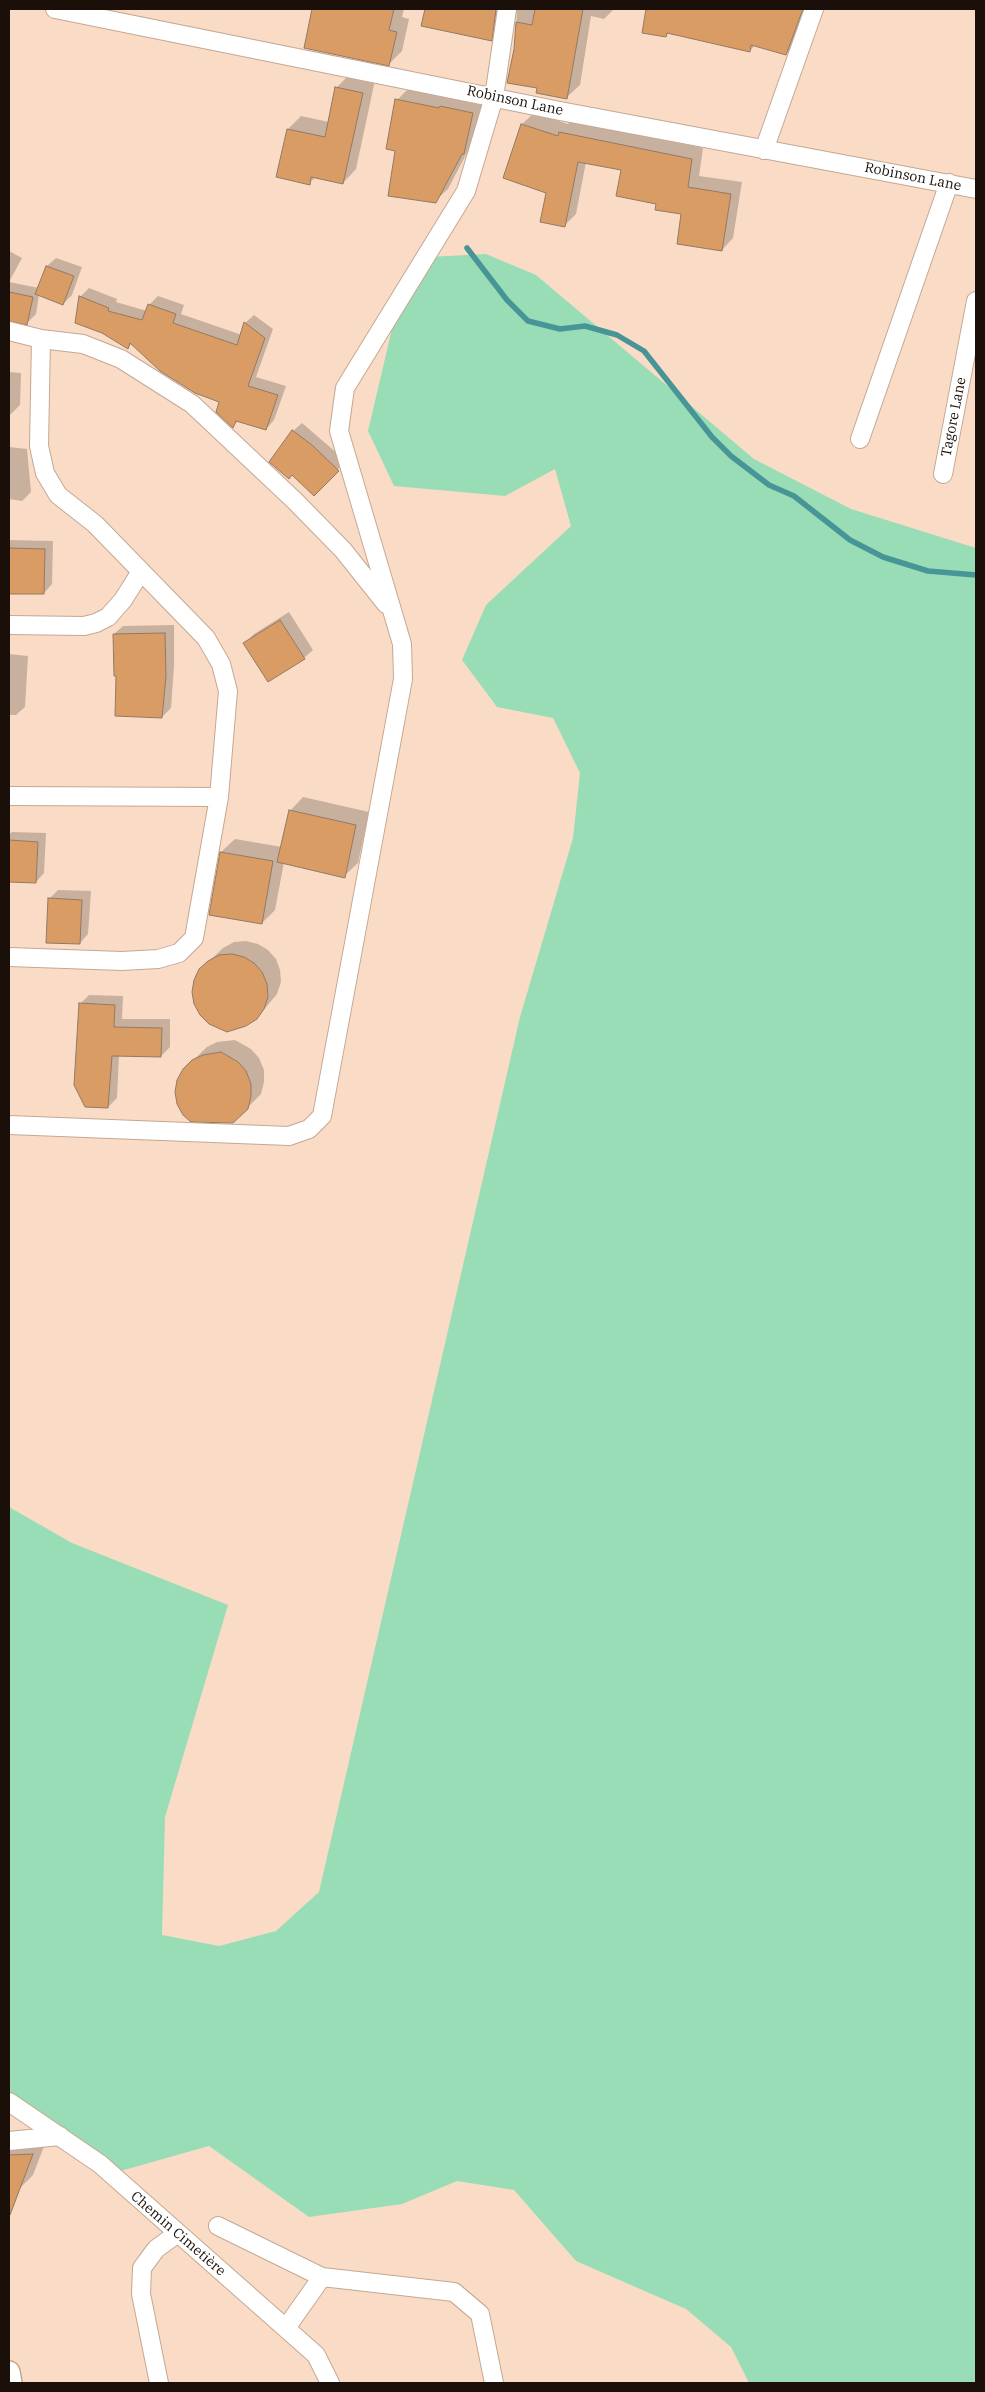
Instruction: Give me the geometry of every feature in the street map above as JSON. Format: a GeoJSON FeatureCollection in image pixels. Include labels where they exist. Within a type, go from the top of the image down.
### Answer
{"type":"FeatureCollection","features":[{"type":"Feature","properties":{"kind":"street","name":"Robinson Lane"},"geometry":{"type":"LineString","coordinates":[[55,9],[764,150],[976,189]]}},
{"type":"Feature","properties":{"kind":"street"},"geometry":{"type":"LineString","coordinates":[[9,1125],[289,1136],[309,1129],[322,1116],[403,679],[402,644],[339,431],[345,388],[466,191],[494,97],[507,9]]}},
{"type":"Feature","properties":{"kind":"street"},"geometry":{"type":"LineString","coordinates":[[764,150],[814,9]]}},
{"type":"Feature","properties":{"kind":"street"},"geometry":{"type":"LineString","coordinates":[[860,439],[949,183]]}},
{"type":"Feature","properties":{"kind":"street","name":"Tagore Lane"},"geometry":{"type":"LineString","coordinates":[[943,474],[972,341],[976,301]]}},
{"type":"Feature","properties":{"kind":"street"},"geometry":{"type":"LineString","coordinates":[[9,331],[41,339],[82,344],[121,358],[192,404],[295,501],[343,550],[391,610]]}},
{"type":"Feature","properties":{"kind":"street"},"geometry":{"type":"LineString","coordinates":[[9,956],[122,961],[158,959],[179,953],[194,938],[219,797],[228,692],[221,664],[206,638],[140,573],[95,524],[58,495],[45,473],[39,446],[41,339]]}},
{"type":"Feature","properties":{"kind":"street"},"geometry":{"type":"LineString","coordinates":[[9,625],[84,626],[96,623],[108,617],[123,600],[140,573]]}},
{"type":"Feature","properties":{"kind":"street"},"geometry":{"type":"LineString","coordinates":[[9,796],[219,797]]}},
{"type":"Feature","properties":{"kind":"street","name":"Chemin Cimetière"},"geometry":{"type":"LineString","coordinates":[[9,2102],[100,2164],[316,2355],[330,2383]]}},
{"type":"Feature","properties":{"kind":"street"},"geometry":{"type":"LineString","coordinates":[[9,2141],[60,2136]]}},
{"type":"Feature","properties":{"kind":"street"},"geometry":{"type":"LineString","coordinates":[[218,2226],[322,2277],[454,2292],[480,2314],[494,2383]]}},
{"type":"Feature","properties":{"kind":"street"},"geometry":{"type":"LineString","coordinates":[[159,2383],[141,2294],[142,2268],[156,2249],[178,2233]]}},
{"type":"Feature","properties":{"kind":"street"},"geometry":{"type":"LineString","coordinates":[[286,2328],[322,2277]]}},
{"type":"Feature","properties":{"kind":"street"},"geometry":{"type":"LineString","coordinates":[[9,2372],[11,2383]]}},
{"type":"Feature","properties":{"kind":"green space"},"geometry":{"type":"Polygon","coordinates":[[[486,254],[536,275],[754,459],[851,509],[976,548],[976,2383],[749,2383],[731,2347],[686,2309],[576,2261],[514,2190],[457,2181],[402,2204],[309,2217],[209,2146],[117,2172],[9,2100],[9,1507],[72,1543],[228,1605],[165,1817],[162,1935],[219,1946],[276,1931],[319,1892],[520,1017],[573,838],[580,773],[553,718],[497,707],[462,660],[486,605],[571,526],[555,469],[505,496],[394,486],[368,431],[395,316],[428,257],[486,254]]]}},
{"type":"Feature","properties":{"kind":"building"},"geometry":{"type":"Polygon","coordinates":[[[312,9],[394,9],[389,30],[397,32],[389,66],[304,48],[312,9]]]}},
{"type":"Feature","properties":{"kind":"building"},"geometry":{"type":"Polygon","coordinates":[[[425,9],[496,9],[492,41],[421,26],[425,9]]]}},
{"type":"Feature","properties":{"kind":"building"},"geometry":{"type":"Polygon","coordinates":[[[535,9],[583,9],[567,99],[536,93],[537,88],[507,83],[514,49],[516,22],[532,25],[535,9]]]}},
{"type":"Feature","properties":{"kind":"building"},"geometry":{"type":"Polygon","coordinates":[[[646,9],[803,9],[786,55],[751,45],[750,52],[667,33],[666,37],[642,33],[646,9]]]}},
{"type":"Feature","properties":{"kind":"building"},"geometry":{"type":"Polygon","coordinates":[[[335,87],[363,93],[343,184],[311,177],[310,185],[276,177],[287,129],[325,137],[335,87]]]}},
{"type":"Feature","properties":{"kind":"building"},"geometry":{"type":"Polygon","coordinates":[[[395,99],[473,113],[464,154],[462,154],[436,203],[388,196],[395,151],[386,149],[395,99]]]}},
{"type":"Feature","properties":{"kind":"building"},"geometry":{"type":"Polygon","coordinates":[[[521,124],[558,136],[559,132],[692,159],[688,187],[731,194],[722,251],[677,244],[681,214],[655,210],[656,204],[616,196],[621,170],[578,162],[565,227],[540,222],[546,193],[503,178],[521,124]]]}},
{"type":"Feature","properties":{"kind":"building"},"geometry":{"type":"Polygon","coordinates":[[[46,266],[74,276],[63,305],[35,294],[46,266]]]}},
{"type":"Feature","properties":{"kind":"building"},"geometry":{"type":"Polygon","coordinates":[[[9,292],[33,297],[27,325],[9,321],[9,292]]]}},
{"type":"Feature","properties":{"kind":"building"},"geometry":{"type":"Polygon","coordinates":[[[79,296],[109,308],[108,311],[142,320],[148,304],[176,314],[173,323],[237,345],[244,322],[265,338],[248,386],[278,395],[266,430],[236,421],[233,428],[216,412],[219,402],[195,393],[160,371],[130,343],[128,349],[102,333],[75,323],[79,296]]]}},
{"type":"Feature","properties":{"kind":"building"},"geometry":{"type":"Polygon","coordinates":[[[292,430],[312,445],[339,471],[314,496],[292,475],[289,479],[269,462],[292,430]]]}},
{"type":"Feature","properties":{"kind":"building"},"geometry":{"type":"Polygon","coordinates":[[[9,548],[45,549],[44,594],[9,594],[9,548]]]}},
{"type":"Feature","properties":{"kind":"building"},"geometry":{"type":"Polygon","coordinates":[[[280,620],[305,659],[268,682],[243,643],[280,620]]]}},
{"type":"Feature","properties":{"kind":"building"},"geometry":{"type":"Polygon","coordinates":[[[165,633],[166,676],[162,718],[115,716],[116,676],[114,676],[113,634],[165,633]]]}},
{"type":"Feature","properties":{"kind":"building"},"geometry":{"type":"Polygon","coordinates":[[[289,810],[356,825],[345,878],[277,862],[289,810]]]}},
{"type":"Feature","properties":{"kind":"building"},"geometry":{"type":"Polygon","coordinates":[[[9,840],[38,842],[36,883],[9,882],[9,840]]]}},
{"type":"Feature","properties":{"kind":"building"},"geometry":{"type":"Polygon","coordinates":[[[220,852],[273,861],[262,924],[209,915],[220,852]]]}},
{"type":"Feature","properties":{"kind":"building"},"geometry":{"type":"Polygon","coordinates":[[[48,898],[82,900],[80,944],[46,943],[48,898]]]}},
{"type":"Feature","properties":{"kind":"building"},"geometry":{"type":"Polygon","coordinates":[[[232,954],[244,957],[254,963],[262,972],[267,984],[268,997],[264,1009],[257,1019],[246,1026],[227,1032],[209,1024],[200,1015],[194,1004],[192,992],[194,980],[199,969],[219,955],[232,954]]]}},
{"type":"Feature","properties":{"kind":"building"},"geometry":{"type":"Polygon","coordinates":[[[79,1003],[115,1005],[114,1027],[162,1028],[161,1057],[112,1056],[108,1108],[85,1107],[74,1085],[79,1003]]]}},
{"type":"Feature","properties":{"kind":"building"},"geometry":{"type":"Polygon","coordinates":[[[221,1052],[238,1062],[246,1071],[251,1084],[248,1109],[233,1123],[191,1122],[183,1115],[177,1104],[175,1092],[177,1080],[183,1069],[192,1060],[203,1055],[221,1052]]]}},
{"type":"Feature","properties":{"kind":"building"},"geometry":{"type":"Polygon","coordinates":[[[33,2154],[10,2215],[9,2215],[9,2155],[33,2154]]]}},
{"type":"Feature","properties":{"kind":"waterway"},"geometry":{"type":"LineString","coordinates":[[467,248],[507,300],[528,321],[560,329],[585,326],[617,335],[644,351],[712,437],[731,456],[769,485],[794,496],[850,540],[883,557],[928,571],[976,575]]}}]}
